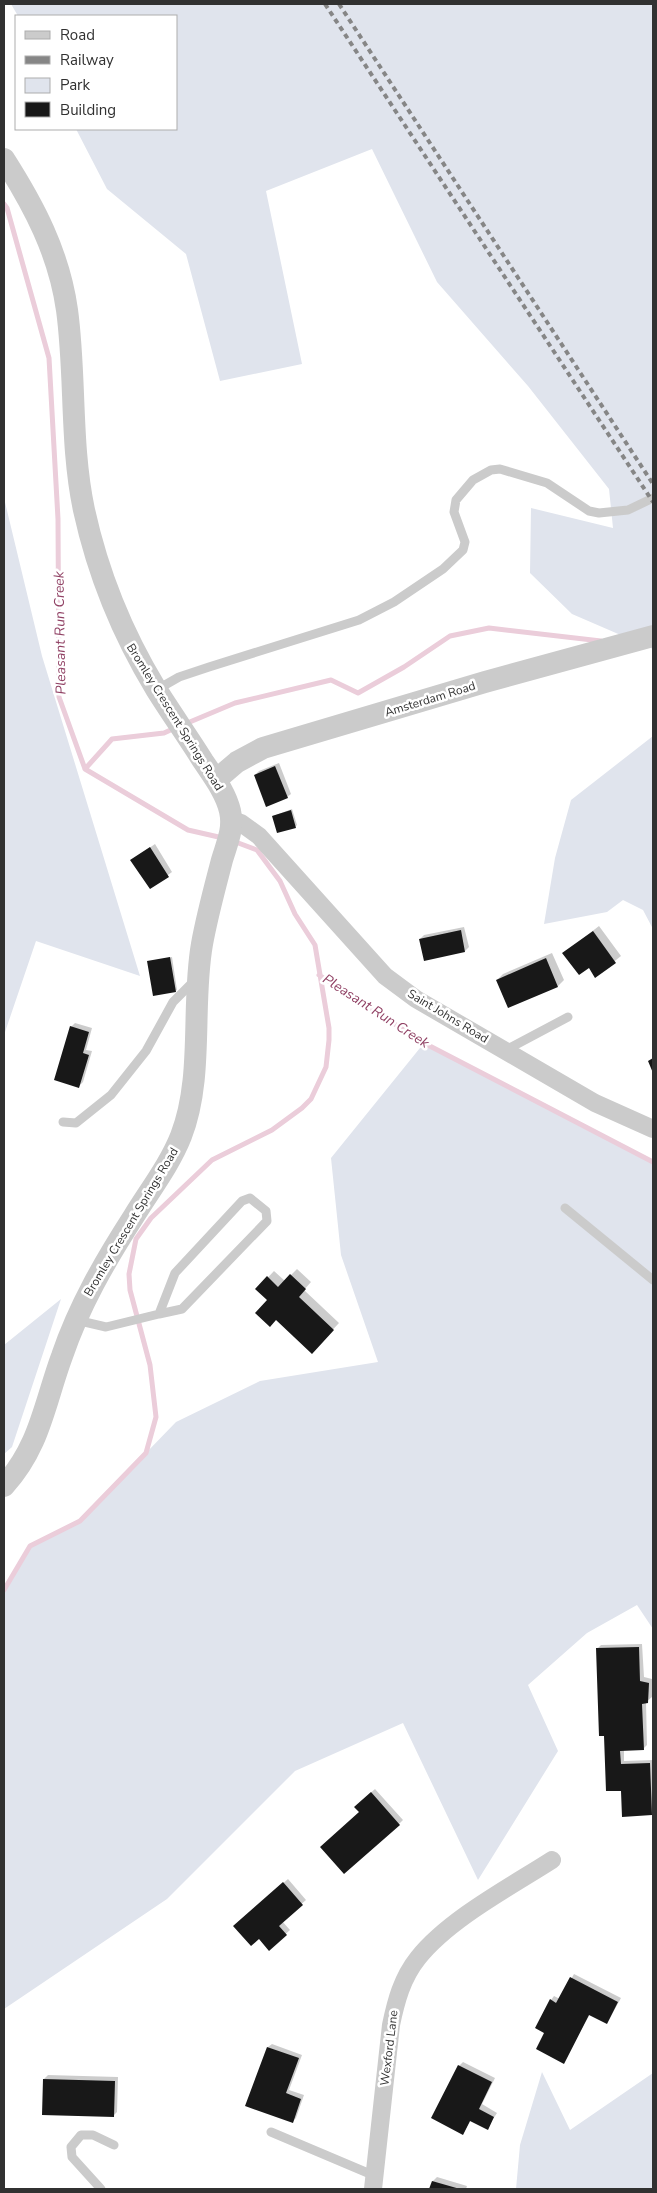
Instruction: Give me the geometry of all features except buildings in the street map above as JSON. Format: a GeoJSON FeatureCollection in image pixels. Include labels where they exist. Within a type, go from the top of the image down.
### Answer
{"type":"FeatureCollection","features":[{"type":"Feature","properties":{"kind":"street","name":"Bromley Crescent Springs Road"},"geometry":{"type":"LineString","coordinates":[[4,159],[47,235],[60,273],[67,311],[77,468],[83,508],[95,555],[125,636],[157,690],[216,780],[229,805],[232,825],[202,943],[198,977],[193,1081],[189,1109],[181,1136],[171,1157],[99,1272],[76,1320],[30,1451],[19,1470],[4,1486]]}},
{"type":"Feature","properties":{"kind":"street","name":"Amsterdam Road"},"geometry":{"type":"LineString","coordinates":[[216,780],[237,762],[263,748],[485,682],[653,636]]}},
{"type":"Feature","properties":{"kind":"street","name":"Saint Johns Road"},"geometry":{"type":"LineString","coordinates":[[232,825],[241,822],[259,836],[385,976],[416,999],[595,1103],[653,1129]]}},
{"type":"Feature","properties":{"kind":"street","name":"Wexford Lane"},"geometry":{"type":"LineString","coordinates":[[374,2182],[391,2025],[396,2000],[405,1979],[417,1959],[432,1943],[458,1922],[552,1860]]}},
{"type":"Feature","properties":{"kind":"lane"},"geometry":{"type":"LineString","coordinates":[[157,690],[179,677],[359,620],[394,602],[443,569],[463,550],[465,542],[454,512],[456,500],[473,480],[491,470],[500,469],[548,483],[589,511],[599,513],[628,510],[653,498]]}},
{"type":"Feature","properties":{"kind":"lane"},"geometry":{"type":"LineString","coordinates":[[63,1122],[76,1123],[111,1095],[146,1051],[173,1002],[198,977]]}},
{"type":"Feature","properties":{"kind":"lane"},"geometry":{"type":"LineString","coordinates":[[506,1050],[568,1017]]}},
{"type":"Feature","properties":{"kind":"lane"},"geometry":{"type":"LineString","coordinates":[[76,1320],[106,1327],[182,1309],[267,1220],[266,1212],[250,1198],[242,1201],[175,1273],[155,1314]]}},
{"type":"Feature","properties":{"kind":"lane"},"geometry":{"type":"LineString","coordinates":[[565,1208],[653,1280]]}},
{"type":"Feature","properties":{"kind":"lane"},"geometry":{"type":"LineString","coordinates":[[271,2132],[374,2182]]}},
{"type":"Feature","properties":{"kind":"lane"},"geometry":{"type":"LineString","coordinates":[[101,2189],[72,2157],[71,2147],[81,2135],[93,2134],[114,2145]]}},
{"type":"Feature","properties":{"kind":"green space"},"geometry":{"type":"Polygon","coordinates":[[[11,4],[653,4],[653,649],[572,614],[530,573],[531,508],[613,528],[609,489],[528,386],[437,282],[372,149],[266,191],[302,364],[220,381],[186,254],[107,189],[77,130],[178,130],[178,15],[17,15],[11,4]]]}},
{"type":"Feature","properties":{"kind":"green space"},"geometry":{"type":"Polygon","coordinates":[[[4,498],[42,656],[140,976],[36,941],[4,1035],[4,498]]]}},
{"type":"Feature","properties":{"kind":"green space"},"geometry":{"type":"Polygon","coordinates":[[[653,736],[653,929],[643,910],[623,900],[607,912],[544,924],[555,858],[571,800],[653,736]]]}},
{"type":"Feature","properties":{"kind":"green space"},"geometry":{"type":"Polygon","coordinates":[[[424,1043],[653,1162],[653,1629],[637,1605],[587,1633],[528,1685],[558,1751],[478,1880],[403,1723],[295,1771],[167,1899],[4,2009],[4,1590],[30,1546],[80,1521],[176,1422],[260,1381],[378,1362],[341,1255],[331,1158],[424,1043]]]}},
{"type":"Feature","properties":{"kind":"green space"},"geometry":{"type":"Polygon","coordinates":[[[61,1299],[12,1447],[4,1454],[4,1345],[61,1299]]]}},
{"type":"Feature","properties":{"kind":"green space"},"geometry":{"type":"Polygon","coordinates":[[[542,2072],[570,2130],[653,2073],[653,2189],[516,2189],[520,2145],[542,2072]]]}},
{"type":"Feature","properties":{"kind":"waterway","name":"Pleasant Run Creek"},"geometry":{"type":"LineString","coordinates":[[4,204],[7,208],[49,358],[58,519],[59,697],[85,769],[188,830],[223,838]]}},
{"type":"Feature","properties":{"kind":"waterway"},"geometry":{"type":"LineString","coordinates":[[185,724],[235,703],[331,680],[358,693],[404,667],[450,636],[489,628],[601,641]]}},
{"type":"Feature","properties":{"kind":"waterway"},"geometry":{"type":"LineString","coordinates":[[85,769],[112,739],[164,733],[175,728]]}},
{"type":"Feature","properties":{"kind":"waterway"},"geometry":{"type":"LineString","coordinates":[[4,1590],[30,1546],[80,1521],[146,1453],[156,1417],[150,1365],[130,1290],[129,1274],[136,1239],[151,1218],[212,1160],[272,1130],[302,1108],[311,1099],[326,1067],[329,1028],[315,945],[295,914],[280,881],[257,850],[233,841]]}},
{"type":"Feature","properties":{"kind":"waterway","name":"Pleasant Run Creek"},"geometry":{"type":"LineString","coordinates":[[319,975],[424,1043],[653,1162]]}},
{"type":"Feature","properties":{"kind":"railway"},"geometry":{"type":"LineString","coordinates":[[325,4],[653,502]]}},
{"type":"Feature","properties":{"kind":"railway"},"geometry":{"type":"LineString","coordinates":[[339,4],[653,484]]}}]}
